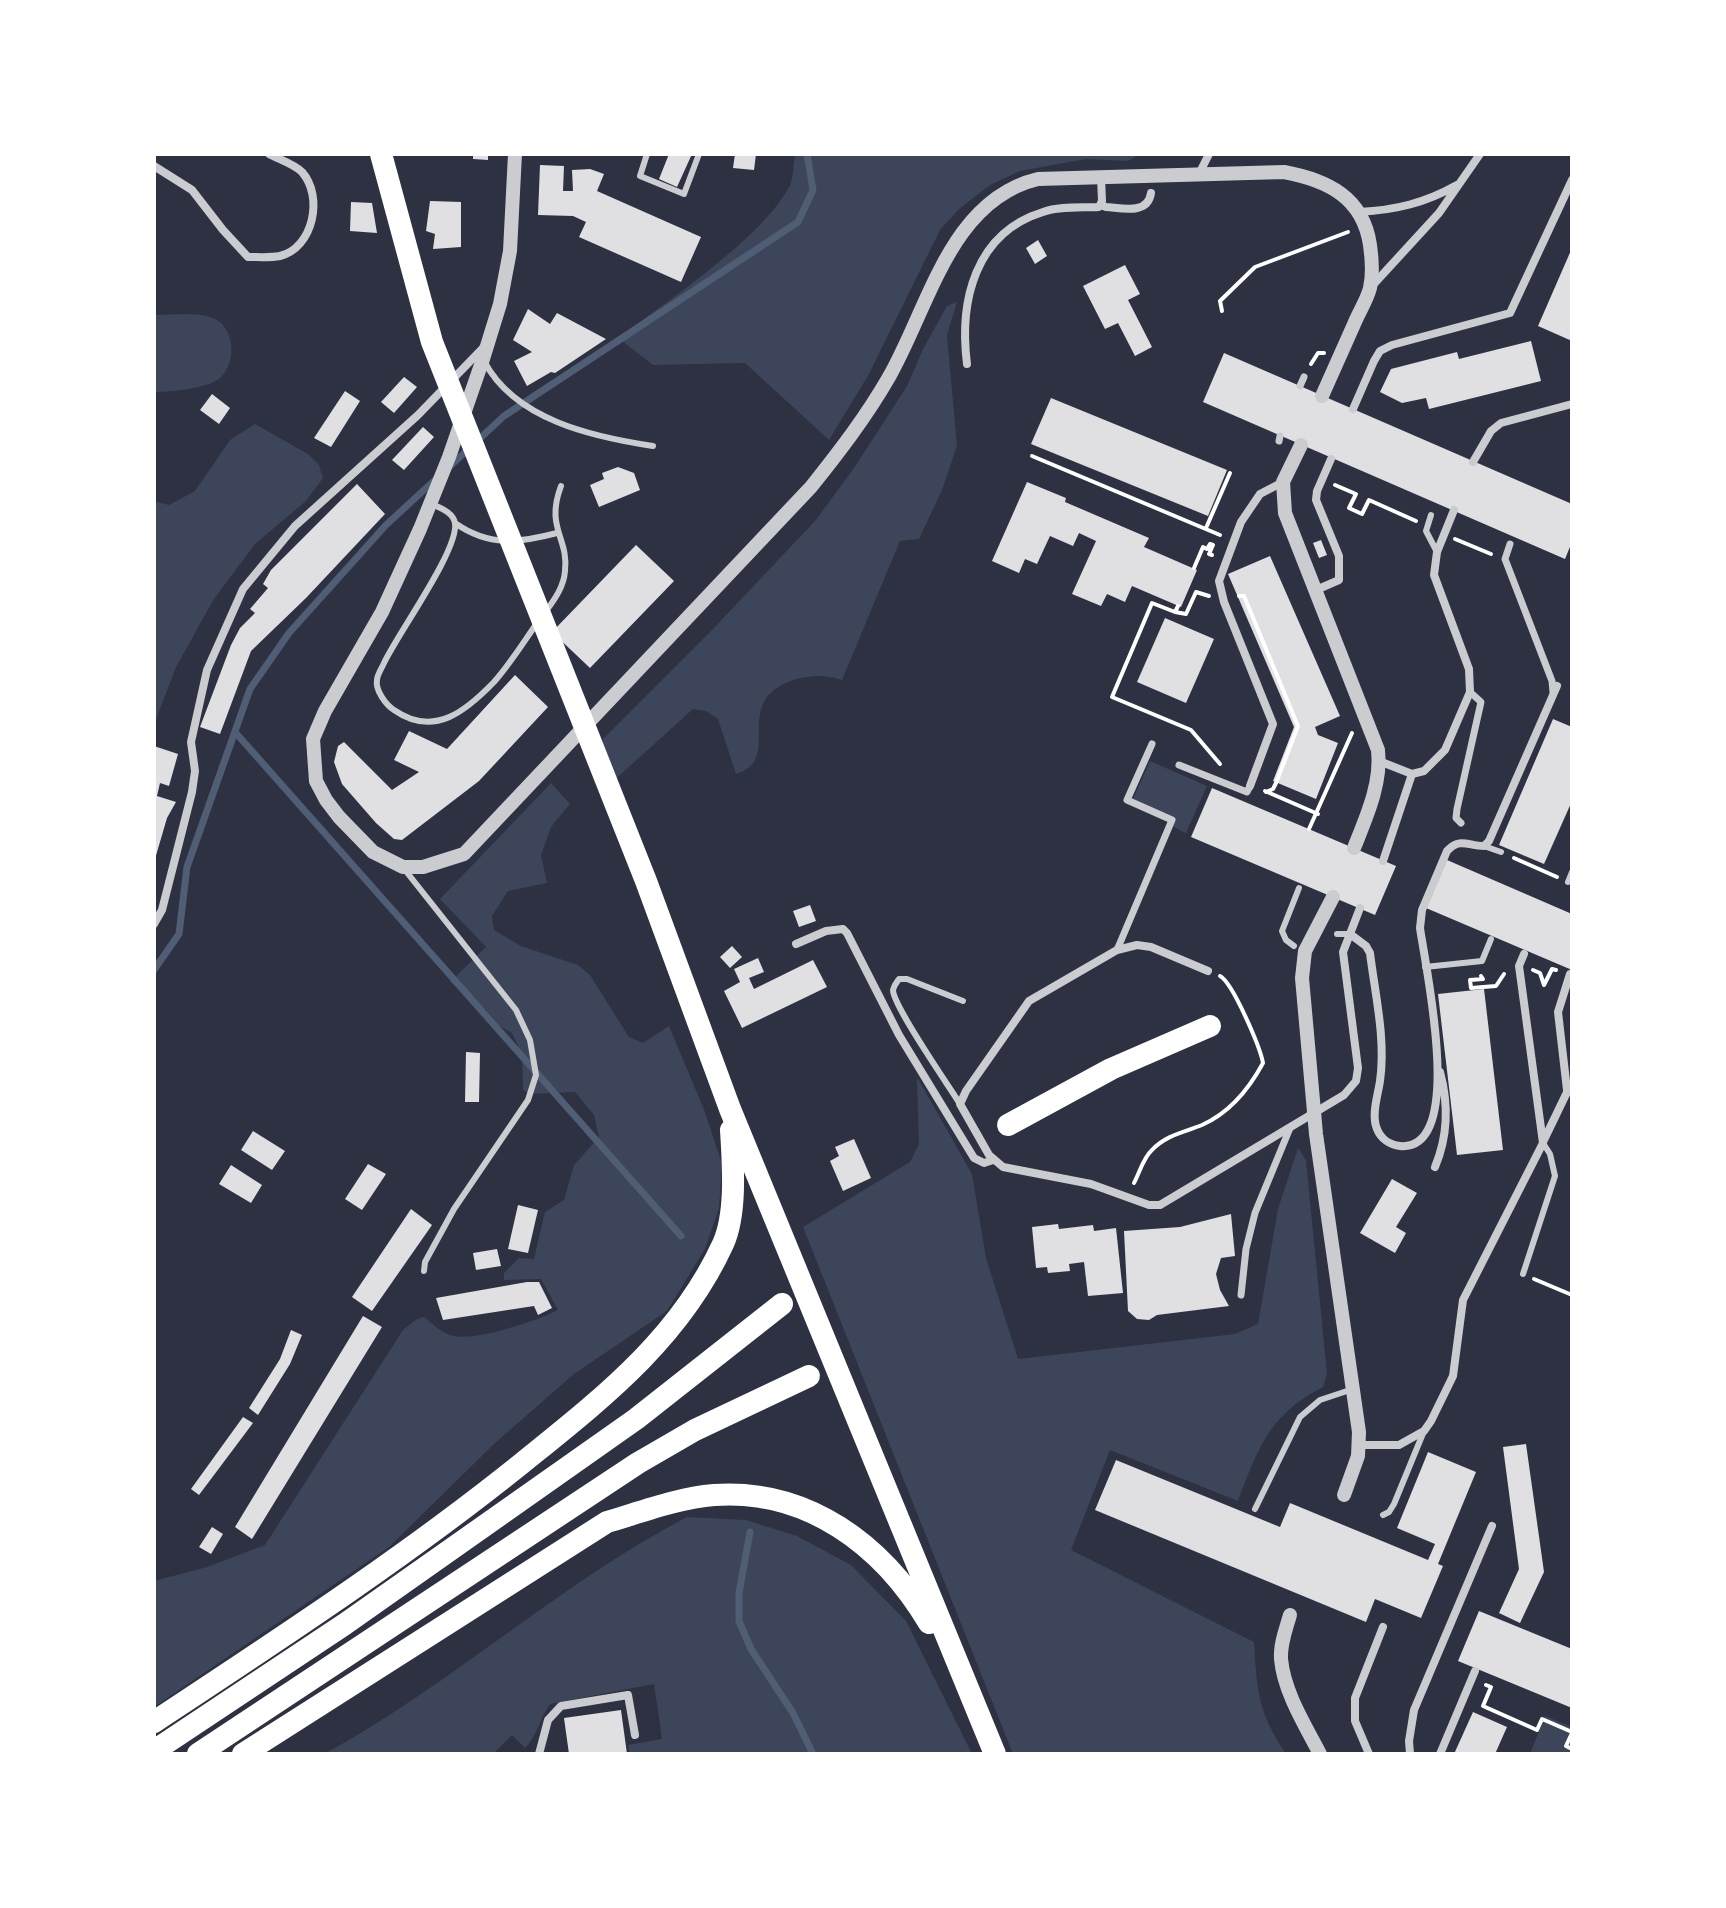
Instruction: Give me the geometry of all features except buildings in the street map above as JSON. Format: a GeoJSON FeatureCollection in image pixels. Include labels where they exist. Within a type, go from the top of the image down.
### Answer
{"type":"FeatureCollection","features":[{"type":"Feature","properties":{"kind":"highway"},"geometry":{"type":"LineString","coordinates":[[381,154],[432,342],[646,881],[730,1109],[995,1754]]}},
{"type":"Feature","properties":{"kind":"highway"},"geometry":{"type":"LineString","coordinates":[[1008,1125],[1111,1069],[1210,1026]]}},
{"type":"Feature","properties":{"kind":"highway"},"geometry":{"type":"LineString","coordinates":[[154,1722],[335,1602],[478,1499],[612,1391],[678,1321],[724,1241],[735,1182],[730,1109]]}},
{"type":"Feature","properties":{"kind":"highway"},"geometry":{"type":"LineString","coordinates":[[154,1751],[345,1624],[624,1427],[782,1304]]}},
{"type":"Feature","properties":{"kind":"highway"},"geometry":{"type":"LineString","coordinates":[[198,1754],[638,1463],[695,1430],[809,1376]]}},
{"type":"Feature","properties":{"kind":"highway"},"geometry":{"type":"LineString","coordinates":[[243,1754],[607,1522],[711,1495],[748,1494],[784,1501],[811,1510],[856,1538],[884,1561],[916,1601],[975,1707]]}},
{"type":"Feature","properties":{"kind":"street"},"geometry":{"type":"LineString","coordinates":[[154,166],[192,190],[248,257],[282,256],[303,239],[315,213],[313,193],[301,171],[269,154]]}},
{"type":"Feature","properties":{"kind":"street"},"geometry":{"type":"LineString","coordinates":[[515,154],[510,251],[500,304],[483,359],[449,457],[382,612],[325,711],[313,739],[316,781],[326,800],[373,852],[403,867],[423,867],[464,854],[811,487],[852,436],[889,376],[961,232],[993,199],[1038,179],[1284,172],[1306,176],[1334,187],[1352,202],[1362,219],[1372,258],[1370,289]]}},
{"type":"Feature","properties":{"kind":"street"},"geometry":{"type":"LineString","coordinates":[[1199,174],[1209,154]]}},
{"type":"Feature","properties":{"kind":"street"},"geometry":{"type":"LineString","coordinates":[[1322,396],[1370,289],[1439,213],[1480,154]]}},
{"type":"Feature","properties":{"kind":"street"},"geometry":{"type":"LineString","coordinates":[[1101,177],[1101,205]]}},
{"type":"Feature","properties":{"kind":"street"},"geometry":{"type":"LineString","coordinates":[[1353,409],[1380,351],[1510,313],[1572,180]]}},
{"type":"Feature","properties":{"kind":"street"},"geometry":{"type":"LineString","coordinates":[[1362,219],[1421,203],[1461,183]]}},
{"type":"Feature","properties":{"kind":"street"},"geometry":{"type":"LineString","coordinates":[[967,364],[964,334],[968,295],[976,272],[991,249],[1020,222],[1044,211],[1101,205],[1140,208],[1150,201],[1151,193]]}},
{"type":"Feature","properties":{"kind":"street"},"geometry":{"type":"LineString","coordinates":[[154,924],[162,910],[192,792],[195,771],[191,742],[207,670],[243,589],[295,526],[418,415],[488,344]]}},
{"type":"Feature","properties":{"kind":"street"},"geometry":{"type":"LineString","coordinates":[[1300,386],[1304,377]]}},
{"type":"Feature","properties":{"kind":"street"},"geometry":{"type":"LineString","coordinates":[[1473,462],[1491,431],[1501,423],[1572,404]]}},
{"type":"Feature","properties":{"kind":"street"},"geometry":{"type":"LineString","coordinates":[[1301,445],[1283,482],[1285,513],[1378,750],[1372,797],[1354,848]]}},
{"type":"Feature","properties":{"kind":"street"},"geometry":{"type":"LineString","coordinates":[[1316,590],[1339,580],[1339,556],[1316,500],[1331,459]]}},
{"type":"Feature","properties":{"kind":"street"},"geometry":{"type":"LineString","coordinates":[[1179,765],[1247,792],[1273,724],[1224,602],[1219,581],[1241,522],[1260,494],[1283,482]]}},
{"type":"Feature","properties":{"kind":"street"},"geometry":{"type":"LineString","coordinates":[[1379,761],[1412,774],[1424,771],[1445,750],[1470,692],[1469,669],[1435,584],[1437,552],[1454,510]]}},
{"type":"Feature","properties":{"kind":"street"},"geometry":{"type":"LineString","coordinates":[[1435,1167],[1444,1141],[1447,1109],[1420,928],[1422,910],[1447,851],[1453,844],[1463,841],[1484,846],[1492,835],[1555,690],[1505,559],[1510,544]]}},
{"type":"Feature","properties":{"kind":"street"},"geometry":{"type":"LineString","coordinates":[[1461,823],[1456,818],[1457,809],[1481,702],[1470,692]]}},
{"type":"Feature","properties":{"kind":"street"},"geometry":{"type":"LineString","coordinates":[[1117,950],[1172,820],[1127,800],[1152,744]]}},
{"type":"Feature","properties":{"kind":"street"},"geometry":{"type":"LineString","coordinates":[[1383,861],[1412,774]]}},
{"type":"Feature","properties":{"kind":"street"},"geometry":{"type":"LineString","coordinates":[[1333,897],[1305,951],[1302,978],[1316,1134],[1359,1439],[1358,1456],[1344,1495]]}},
{"type":"Feature","properties":{"kind":"street"},"geometry":{"type":"LineString","coordinates":[[1208,971],[1151,947],[1137,945],[1117,950],[1029,1001],[960,1104],[993,1160],[1010,1169],[1091,1184],[1149,1205],[1166,1203],[1344,1095],[1356,1081],[1358,1052],[1343,952],[1360,908]]}},
{"type":"Feature","properties":{"kind":"street"},"geometry":{"type":"LineString","coordinates":[[796,944],[835,929],[843,929],[847,933],[899,1035],[974,1158],[984,1163],[993,1160]]}},
{"type":"Feature","properties":{"kind":"street"},"geometry":{"type":"LineString","coordinates":[[1350,934],[1361,941],[1370,953],[1383,1060],[1375,1120],[1383,1139],[1403,1146],[1414,1145],[1423,1139],[1432,1122],[1439,1068]]}},
{"type":"Feature","properties":{"kind":"street"},"geometry":{"type":"LineString","coordinates":[[1524,954],[1519,966],[1543,1143]]}},
{"type":"Feature","properties":{"kind":"street"},"geometry":{"type":"LineString","coordinates":[[1359,1439],[1399,1445],[1424,1431],[1442,1401],[1453,1376],[1463,1300],[1570,1087],[1558,1012],[1570,974]]}},
{"type":"Feature","properties":{"kind":"street"},"geometry":{"type":"LineString","coordinates":[[1241,1295],[1246,1249],[1255,1213],[1290,1128]]}},
{"type":"Feature","properties":{"kind":"street"},"geometry":{"type":"LineString","coordinates":[[1410,1754],[1414,1710],[1492,1526]]}},
{"type":"Feature","properties":{"kind":"street"},"geometry":{"type":"LineString","coordinates":[[1290,1615],[1282,1641],[1283,1669],[1301,1717],[1320,1754]]}},
{"type":"Feature","properties":{"kind":"street"},"geometry":{"type":"LineString","coordinates":[[1369,1754],[1355,1721],[1355,1698],[1383,1627]]}},
{"type":"Feature","properties":{"kind":"street"},"geometry":{"type":"LineString","coordinates":[[1440,1754],[1474,1675]]}},
{"type":"Feature","properties":{"kind":"street"},"geometry":{"type":"LineString","coordinates":[[539,1754],[548,1720],[561,1706],[628,1695],[635,1735]]}},
{"type":"Feature","properties":{"kind":"lane"},"geometry":{"type":"LineString","coordinates":[[646,154],[640,176],[684,194],[699,154]]}},
{"type":"Feature","properties":{"kind":"lane"},"geometry":{"type":"LineString","coordinates":[[483,359],[497,380],[513,395],[544,416],[586,432],[653,446]]}},
{"type":"Feature","properties":{"kind":"lane"},"geometry":{"type":"LineString","coordinates":[[433,497],[452,515],[455,523],[449,548],[391,648],[377,680],[379,691],[391,709],[427,723],[454,716],[495,681],[559,592],[565,565],[554,522],[561,486]]}},
{"type":"Feature","properties":{"kind":"lane"},"geometry":{"type":"LineString","coordinates":[[1431,515],[1426,526],[1427,536],[1437,552]]}},
{"type":"Feature","properties":{"kind":"lane"},"geometry":{"type":"LineString","coordinates":[[455,523],[480,538],[493,541],[518,541],[557,533]]}},
{"type":"Feature","properties":{"kind":"lane"},"geometry":{"type":"LineString","coordinates":[[1484,846],[1501,852]]}},
{"type":"Feature","properties":{"kind":"lane"},"geometry":{"type":"LineString","coordinates":[[403,867],[516,1010],[530,1040],[536,1075],[528,1100],[454,1209],[425,1262],[424,1271]]}},
{"type":"Feature","properties":{"kind":"lane"},"geometry":{"type":"LineString","coordinates":[[1568,882],[1572,872]]}},
{"type":"Feature","properties":{"kind":"lane"},"geometry":{"type":"LineString","coordinates":[[1294,946],[1286,940],[1282,931],[1299,888]]}},
{"type":"Feature","properties":{"kind":"lane"},"geometry":{"type":"LineString","coordinates":[[1337,934],[1350,934]]}},
{"type":"Feature","properties":{"kind":"lane"},"geometry":{"type":"LineString","coordinates":[[1425,967],[1482,961],[1491,939]]}},
{"type":"Feature","properties":{"kind":"lane"},"geometry":{"type":"LineString","coordinates":[[960,1104],[906,1018],[893,992],[894,986],[899,979],[907,979],[963,1001]]}},
{"type":"Feature","properties":{"kind":"lane"},"geometry":{"type":"LineString","coordinates":[[1523,1274],[1555,1176],[1550,1154],[1543,1143]]}},
{"type":"Feature","properties":{"kind":"lane"},"geometry":{"type":"LineString","coordinates":[[1255,1509],[1300,1417],[1320,1400],[1353,1389]]}},
{"type":"Feature","properties":{"kind":"lane"},"geometry":{"type":"LineString","coordinates":[[1383,1515],[1394,1504],[1424,1431]]}},
{"type":"Feature","properties":{"kind":"path"},"geometry":{"type":"LineString","coordinates":[[1222,311],[1220,301],[1255,267],[1362,219]]}},
{"type":"Feature","properties":{"kind":"path"},"geometry":{"type":"LineString","coordinates":[[1032,456],[1221,535],[1212,555],[1209,554],[1213,545],[1210,544],[1207,549],[1203,547],[1194,568]]}},
{"type":"Feature","properties":{"kind":"path"},"geometry":{"type":"LineString","coordinates":[[1206,528],[1230,473]]}},
{"type":"Feature","properties":{"kind":"path"},"geometry":{"type":"LineString","coordinates":[[1322,480],[1356,494],[1349,508],[1362,514],[1369,500],[1426,526]]}},
{"type":"Feature","properties":{"kind":"path"},"geometry":{"type":"LineString","coordinates":[[1444,535],[1505,559]]}},
{"type":"Feature","properties":{"kind":"path"},"geometry":{"type":"LineString","coordinates":[[1196,592],[1186,614],[1152,603],[1112,697],[1191,730],[1218,763]]}},
{"type":"Feature","properties":{"kind":"path"},"geometry":{"type":"LineString","coordinates":[[1175,612],[1178,606]]}},
{"type":"Feature","properties":{"kind":"path"},"geometry":{"type":"LineString","coordinates":[[1309,829],[1363,709]]}},
{"type":"Feature","properties":{"kind":"path"},"geometry":{"type":"LineString","coordinates":[[1276,783],[1273,789],[1266,792],[1318,814]]}},
{"type":"Feature","properties":{"kind":"path"},"geometry":{"type":"LineString","coordinates":[[1501,852],[1568,882]]}},
{"type":"Feature","properties":{"kind":"path"},"geometry":{"type":"LineString","coordinates":[[1461,963],[1467,964],[1470,977],[1483,977],[1470,980],[1471,988],[1496,986],[1506,971]]}},
{"type":"Feature","properties":{"kind":"path"},"geometry":{"type":"LineString","coordinates":[[1127,1196],[1144,1160],[1154,1147],[1171,1135],[1203,1125],[1227,1112],[1263,1063],[1225,978],[1208,971]]}},
{"type":"Feature","properties":{"kind":"path"},"geometry":{"type":"LineString","coordinates":[[1523,1274],[1572,1295]]}},
{"type":"Feature","properties":{"kind":"path"},"geometry":{"type":"LineString","coordinates":[[1474,1675],[1491,1687],[1483,1706],[1537,1730],[1542,1719],[1572,1733],[1566,1746],[1572,1749]]}},
{"type":"Feature","properties":{"kind":"shaded area"},"geometry":{"type":"Polygon","coordinates":[[[795,154],[1136,154],[1127,161],[1086,159],[1020,171],[990,185],[959,209],[940,230],[869,374],[829,440],[745,363],[653,365],[618,338],[712,268],[759,226],[790,185],[795,154]]]}},
{"type":"Feature","properties":{"kind":"shaded area"},"geometry":{"type":"Polygon","coordinates":[[[957,302],[947,335],[957,446],[942,490],[919,539],[900,541],[842,680],[808,677],[788,682],[772,692],[763,704],[756,757],[750,767],[736,774],[718,719],[706,711],[693,709],[610,784],[602,756],[603,739],[815,521],[907,386],[947,306],[957,302]]]}},
{"type":"Feature","properties":{"kind":"shaded area"},"geometry":{"type":"Polygon","coordinates":[[[154,315],[210,317],[225,327],[231,354],[230,363],[220,378],[198,387],[154,392],[154,315]]]}},
{"type":"Feature","properties":{"kind":"shaded area"},"geometry":{"type":"Polygon","coordinates":[[[255,424],[308,454],[319,465],[323,478],[306,501],[255,544],[214,599],[176,667],[154,725],[154,501],[169,505],[195,491],[230,440],[255,424]]]}},
{"type":"Feature","properties":{"kind":"shaded area"},"geometry":{"type":"Polygon","coordinates":[[[1150,761],[1207,786],[1186,833],[1172,826],[1175,818],[1133,799],[1150,761]]]}},
{"type":"Feature","properties":{"kind":"shaded area"},"geometry":{"type":"Polygon","coordinates":[[[551,783],[570,804],[551,827],[541,855],[547,883],[508,891],[492,916],[494,930],[521,946],[578,965],[590,975],[629,1037],[643,1043],[669,1026],[705,1112],[722,1164],[719,1208],[705,1249],[667,1311],[574,1374],[494,1444],[389,1547],[154,1707],[154,1581],[207,1567],[265,1545],[403,1330],[424,1317],[446,1334],[473,1336],[520,1325],[558,1310],[541,1279],[504,1280],[504,1273],[519,1258],[534,1259],[545,1212],[564,1200],[574,1165],[599,1137],[594,1115],[575,1092],[529,1094],[523,1090],[522,1054],[512,1033],[450,982],[486,947],[440,899],[551,783]]]}},
{"type":"Feature","properties":{"kind":"shaded area"},"geometry":{"type":"Polygon","coordinates":[[[917,1077],[972,1174],[986,1258],[1018,1359],[1235,1334],[1258,1324],[1278,1209],[1298,1148],[1306,1160],[1327,1374],[1323,1387],[1290,1409],[1268,1434],[1238,1501],[1110,1450],[1071,1550],[1254,1642],[1256,1675],[1264,1713],[1286,1754],[1013,1754],[803,1227],[910,1162],[919,1144],[917,1077]]]}},
{"type":"Feature","properties":{"kind":"shaded area"},"geometry":{"type":"Polygon","coordinates":[[[687,1517],[746,1520],[797,1536],[851,1565],[906,1621],[972,1754],[630,1754],[628,1745],[662,1739],[654,1684],[550,1704],[525,1748],[512,1735],[493,1754],[324,1754],[416,1697],[594,1573],[687,1517]]]}},
{"type":"Feature","properties":{"kind":"shaded area"},"geometry":{"type":"Polygon","coordinates":[[[1545,1716],[1572,1727],[1572,1754],[1530,1754],[1545,1716]]]}},
{"type":"Feature","properties":{"kind":"waterway"},"geometry":{"type":"LineString","coordinates":[[448,468],[504,416],[798,222],[813,190],[807,154]]}},
{"type":"Feature","properties":{"kind":"waterway"},"geometry":{"type":"LineString","coordinates":[[154,970],[179,934],[187,867],[250,689],[289,633],[386,525],[436,479]]}},
{"type":"Feature","properties":{"kind":"waterway"},"geometry":{"type":"LineString","coordinates":[[235,732],[681,1236]]}},
{"type":"Feature","properties":{"kind":"waterway"},"geometry":{"type":"LineString","coordinates":[[750,1532],[739,1593],[739,1621],[751,1649],[793,1713],[813,1754]]}}]}
